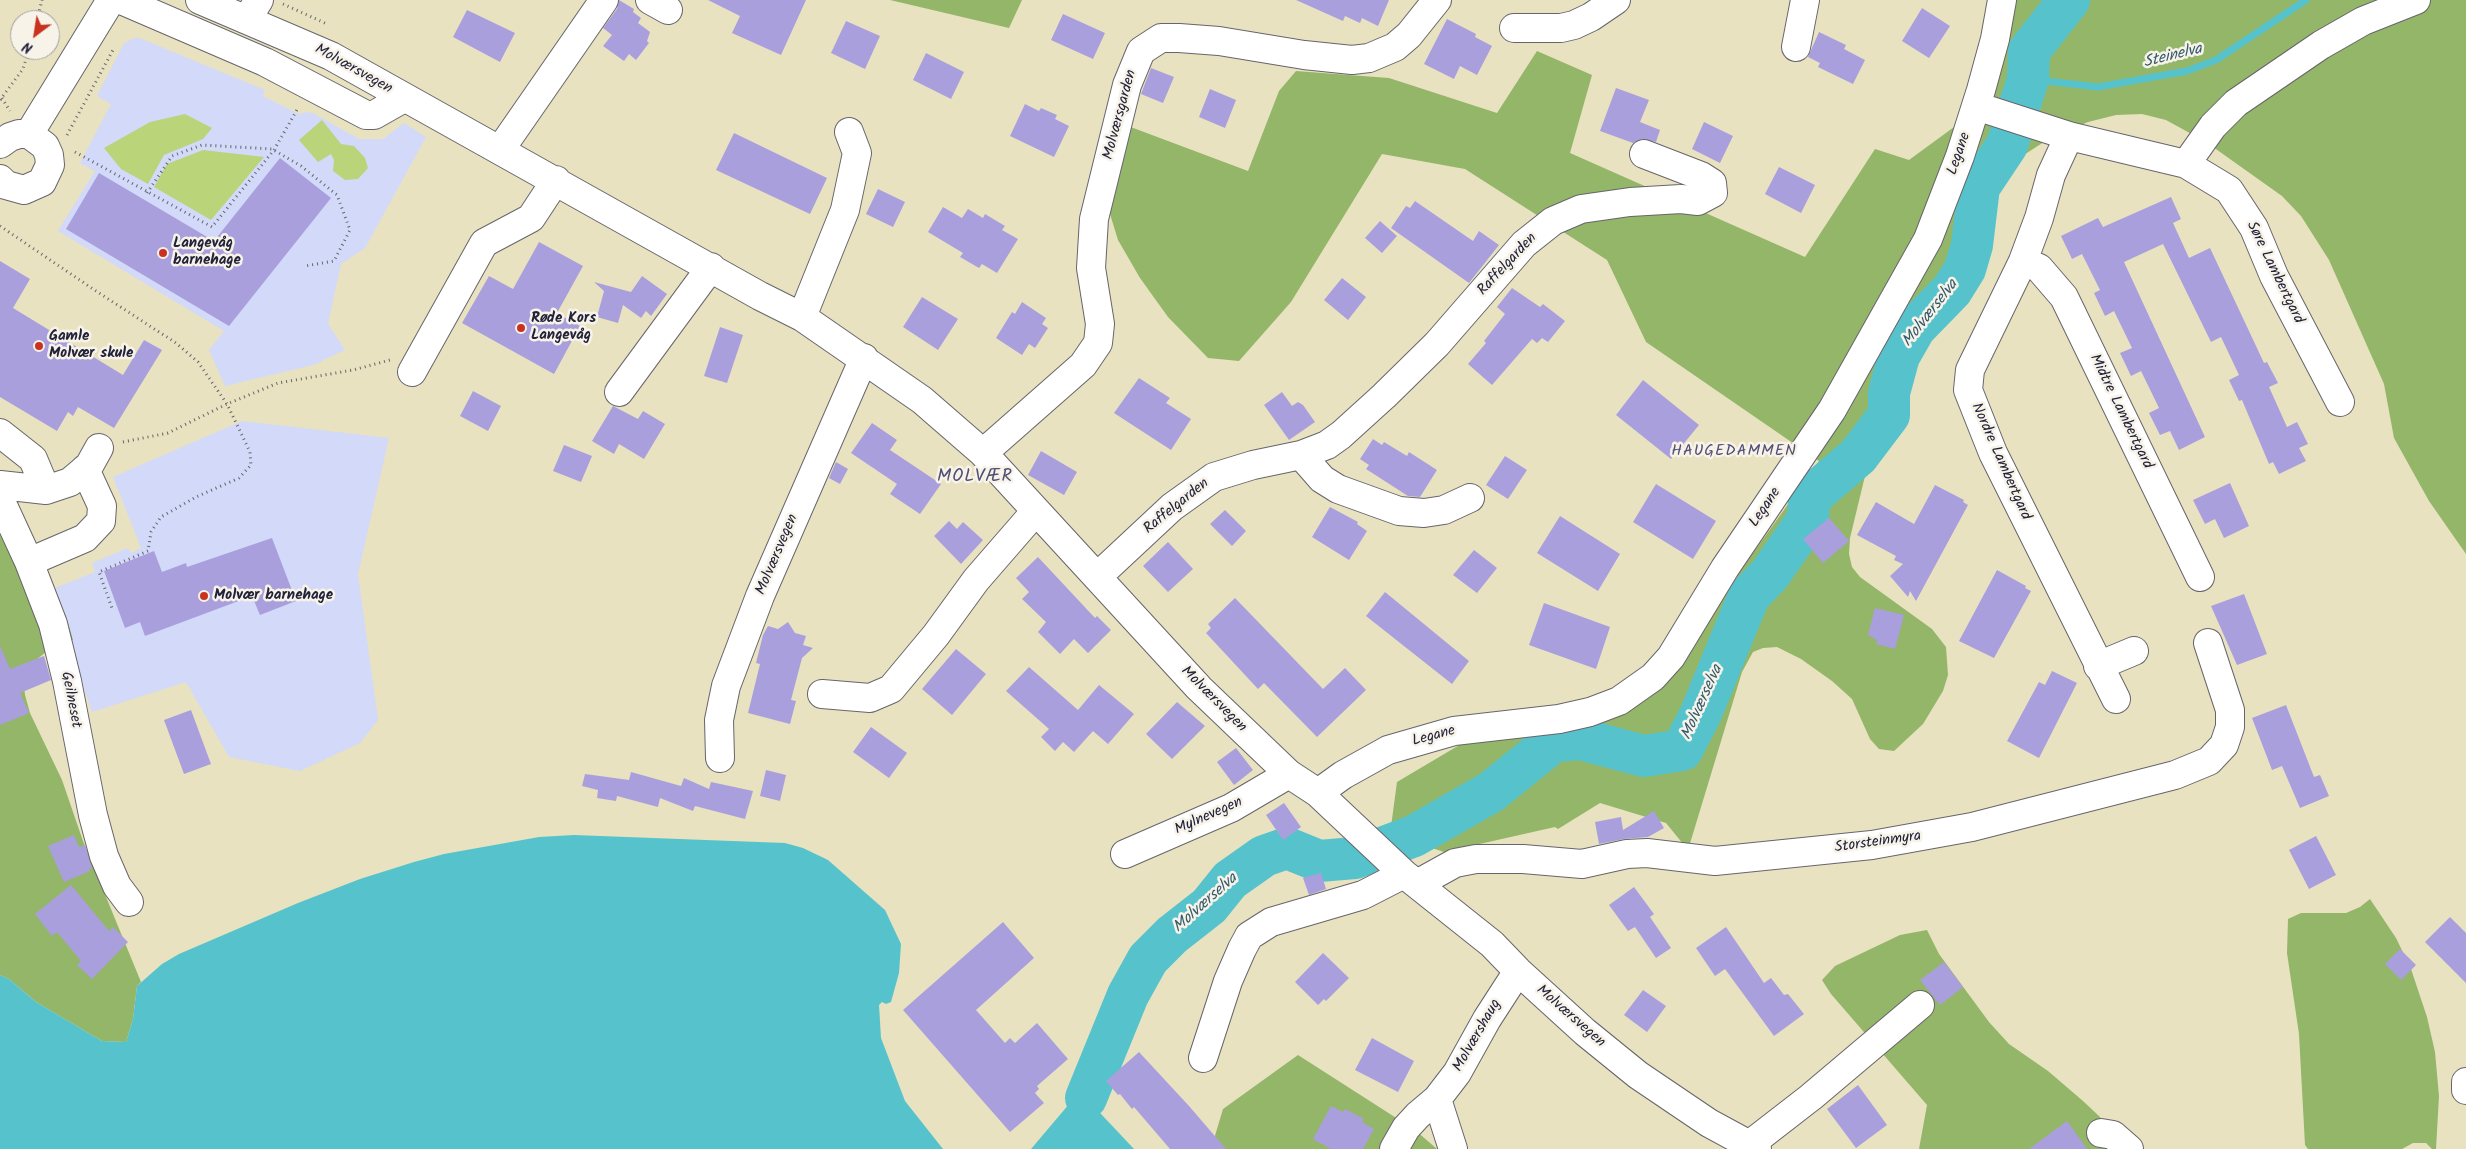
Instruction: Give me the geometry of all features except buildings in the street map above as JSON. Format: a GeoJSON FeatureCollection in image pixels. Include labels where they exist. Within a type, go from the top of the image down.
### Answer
{"type":"FeatureCollection","features":[{"type":"Feature","properties":{"kind":"street"},"geometry":{"type":"LineString","coordinates":[[29,134],[111,0]]}},
{"type":"Feature","properties":{"kind":"street"},"geometry":{"type":"LineString","coordinates":[[121,0],[266,62],[366,115],[374,115],[404,98]]}},
{"type":"Feature","properties":{"kind":"street","name":"Molværsvegen"},"geometry":{"type":"LineString","coordinates":[[200,0],[253,10],[404,98],[556,180],[760,296],[802,317],[864,358],[922,400],[983,453],[1035,512],[1199,688],[1289,774],[1318,793],[1404,873],[1492,944],[1518,971],[1585,1032],[1638,1075],[1701,1119],[1753,1147],[1920,1005]]}},
{"type":"Feature","properties":{"kind":"street"},"geometry":{"type":"LineString","coordinates":[[500,150],[604,0]]}},
{"type":"Feature","properties":{"kind":"street","name":"Molværsgarden"},"geometry":{"type":"LineString","coordinates":[[983,453],[1083,365],[1098,343],[1100,324],[1092,268],[1094,219],[1127,85],[1141,51],[1161,38],[1179,38],[1219,41],[1343,59],[1369,58],[1395,47],[1409,35],[1437,0]]}},
{"type":"Feature","properties":{"kind":"street"},"geometry":{"type":"LineString","coordinates":[[1514,28],[1561,28],[1574,25],[1591,17],[1616,0]]}},
{"type":"Feature","properties":{"kind":"street"},"geometry":{"type":"LineString","coordinates":[[1796,47],[1806,0]]}},
{"type":"Feature","properties":{"kind":"street","name":"Legane"},"geometry":{"type":"LineString","coordinates":[[1318,793],[1343,774],[1388,750],[1454,731],[1560,719],[1590,712],[1618,701],[1653,677],[1680,645],[1725,568],[1832,410],[1906,283],[1928,239],[1960,156],[1995,39],[2002,0]]}},
{"type":"Feature","properties":{"kind":"street"},"geometry":{"type":"LineString","coordinates":[[2186,164],[2212,126],[2236,103],[2321,45],[2376,15],[2416,0]]}},
{"type":"Feature","properties":{"kind":"street","name":"Søre Lambertgard"},"geometry":{"type":"LineString","coordinates":[[1976,106],[2069,136],[2186,164],[2229,190],[2254,228],[2274,276],[2340,402]]}},
{"type":"Feature","properties":{"kind":"street"},"geometry":{"type":"LineString","coordinates":[[802,317],[845,210],[857,153],[849,132]]}},
{"type":"Feature","properties":{"kind":"street"},"geometry":{"type":"LineString","coordinates":[[0,144],[10,136],[29,134],[45,146],[49,155],[50,165],[42,182],[24,190],[6,185],[0,179]]}},
{"type":"Feature","properties":{"kind":"street","name":"Nordre Lambertgard"},"geometry":{"type":"LineString","coordinates":[[2069,136],[2051,175],[2024,261],[1970,370],[1968,390],[1993,453],[2116,700]]}},
{"type":"Feature","properties":{"kind":"street","name":"Raffelgarden"},"geometry":{"type":"LineString","coordinates":[[1097,577],[1172,507],[1214,477],[1253,465],[1301,455],[1327,445],[1384,396],[1437,344],[1524,244],[1553,220],[1581,209],[1630,202],[1680,199],[1698,201],[1713,192],[1712,183],[1701,176],[1644,154]]}},
{"type":"Feature","properties":{"kind":"street"},"geometry":{"type":"LineString","coordinates":[[418,361],[484,243],[531,218],[556,180]]}},
{"type":"Feature","properties":{"kind":"street","name":"Midtre Lambertgard"},"geometry":{"type":"LineString","coordinates":[[2024,261],[2039,268],[2064,297],[2200,577]]}},
{"type":"Feature","properties":{"kind":"street"},"geometry":{"type":"LineString","coordinates":[[619,392],[711,267]]}},
{"type":"Feature","properties":{"kind":"street","name":"Molværsvegen"},"geometry":{"type":"LineString","coordinates":[[720,758],[719,720],[726,686],[760,596],[864,358]]}},
{"type":"Feature","properties":{"kind":"street"},"geometry":{"type":"LineString","coordinates":[[0,433],[33,459],[46,490]]}},
{"type":"Feature","properties":{"kind":"street"},"geometry":{"type":"LineString","coordinates":[[1301,455],[1322,479],[1338,489],[1399,511],[1424,513],[1444,510],[1470,498]]}},
{"type":"Feature","properties":{"kind":"street"},"geometry":{"type":"LineString","coordinates":[[0,485],[46,490],[70,482],[92,458]]}},
{"type":"Feature","properties":{"kind":"street"},"geometry":{"type":"LineString","coordinates":[[29,562],[85,538],[101,521],[102,506],[92,458]]}},
{"type":"Feature","properties":{"kind":"street","name":"Geilneset"},"geometry":{"type":"LineString","coordinates":[[0,499],[29,562],[53,624],[104,856],[117,886],[129,902]]}},
{"type":"Feature","properties":{"kind":"street"},"geometry":{"type":"LineString","coordinates":[[822,694],[870,698],[891,689],[936,635],[976,580],[1035,512]]}},
{"type":"Feature","properties":{"kind":"street","name":"Storsteinmyra"},"geometry":{"type":"LineString","coordinates":[[1404,873],[1476,859],[1523,859],[1582,864],[1627,854],[1647,854],[1715,861],[1890,842],[1972,827],[2175,775],[2209,761],[2224,745],[2230,727],[2230,710],[2208,643]]}},
{"type":"Feature","properties":{"kind":"street"},"geometry":{"type":"LineString","coordinates":[[2098,666],[2134,651]]}},
{"type":"Feature","properties":{"kind":"street","name":"Mylnevegen"},"geometry":{"type":"LineString","coordinates":[[1125,854],[1232,808],[1289,774]]}},
{"type":"Feature","properties":{"kind":"street"},"geometry":{"type":"LineString","coordinates":[[1203,1058],[1228,981],[1250,936],[1271,922],[1363,895],[1404,873]]}},
{"type":"Feature","properties":{"kind":"street","name":"Molværshaug"},"geometry":{"type":"LineString","coordinates":[[1394,1149],[1406,1128],[1418,1115],[1437,1100],[1457,1074],[1487,1019],[1518,971]]}},
{"type":"Feature","properties":{"kind":"street"},"geometry":{"type":"LineString","coordinates":[[2466,1082],[2466,1090]]}},
{"type":"Feature","properties":{"kind":"street"},"geometry":{"type":"LineString","coordinates":[[1437,1100],[1453,1149]]}},
{"type":"Feature","properties":{"kind":"street"},"geometry":{"type":"LineString","coordinates":[[2101,1132],[2112,1135],[2129,1149]]}},
{"type":"Feature","properties":{"kind":"path"},"geometry":{"type":"LineString","coordinates":[[65,138],[115,46]]}},
{"type":"Feature","properties":{"kind":"path"},"geometry":{"type":"LineString","coordinates":[[0,100],[23,69],[26,60]]}},
{"type":"Feature","properties":{"kind":"path"},"geometry":{"type":"LineString","coordinates":[[68,150],[84,155],[212,227],[274,150],[302,101]]}},
{"type":"Feature","properties":{"kind":"path"},"geometry":{"type":"LineString","coordinates":[[147,192],[172,156],[202,145],[274,150],[302,166],[337,194],[350,230],[334,261],[305,266]]}},
{"type":"Feature","properties":{"kind":"path"},"geometry":{"type":"LineString","coordinates":[[0,226],[96,292],[176,343],[198,362],[227,404],[250,452],[251,465],[239,478],[196,497],[161,517],[151,532],[148,551],[99,572],[113,611]]}},
{"type":"Feature","properties":{"kind":"path"},"geometry":{"type":"LineString","coordinates":[[92,458],[168,433],[227,404],[278,383],[418,361]]}},
{"type":"Feature","properties":{"kind":"shaded area"},"geometry":{"type":"Polygon","coordinates":[[[137,37],[265,90],[263,96],[299,114],[305,112],[313,113],[359,139],[383,139],[404,123],[426,137],[365,248],[341,264],[328,324],[345,350],[313,365],[225,386],[209,350],[224,331],[58,231],[95,171],[80,163],[111,104],[97,96],[124,43],[137,37]]]}},
{"type":"Feature","properties":{"kind":"shaded area"},"geometry":{"type":"Polygon","coordinates":[[[242,421],[389,438],[358,574],[378,720],[360,743],[300,771],[229,757],[186,682],[92,712],[50,590],[95,572],[92,563],[128,548],[131,553],[141,548],[113,477],[242,421]]]}},
{"type":"Feature","properties":{"kind":"green space"},"geometry":{"type":"Polygon","coordinates":[[[890,0],[1022,0],[1009,28],[890,0]]]}},
{"type":"Feature","properties":{"kind":"green space"},"geometry":{"type":"Polygon","coordinates":[[[2005,0],[2466,0],[2466,554],[2429,501],[2394,438],[2384,384],[2329,260],[2301,216],[2282,196],[2206,142],[2166,120],[2142,114],[2116,115],[2088,122],[2050,138],[2013,162],[2000,173],[1973,213],[1957,240],[1892,400],[1865,476],[1850,538],[1849,554],[1852,567],[1860,577],[1932,629],[1946,647],[1948,675],[1943,691],[1923,724],[1894,751],[1879,749],[1870,739],[1852,699],[1832,681],[1801,659],[1777,647],[1763,648],[1753,652],[1742,672],[1688,850],[1666,823],[1600,803],[1558,829],[1555,827],[1444,852],[1390,834],[1397,782],[1483,731],[1669,680],[1748,560],[1819,461],[1646,342],[1607,260],[1465,169],[1382,154],[1291,302],[1239,361],[1208,358],[1168,317],[1140,278],[1118,240],[1106,201],[1128,126],[1248,171],[1279,91],[1296,71],[1389,78],[1497,113],[1537,51],[1592,75],[1570,153],[1805,257],[1875,149],[1909,160],[1980,108],[2005,0]]]}},
{"type":"Feature","properties":{"kind":"green space"},"geometry":{"type":"Polygon","coordinates":[[[185,114],[212,128],[203,139],[164,155],[148,184],[121,169],[104,148],[150,122],[185,114]]]}},
{"type":"Feature","properties":{"kind":"green space"},"geometry":{"type":"Polygon","coordinates":[[[322,120],[341,144],[354,146],[365,158],[368,168],[358,179],[345,180],[333,171],[334,160],[331,154],[318,162],[299,140],[322,120]]]}},
{"type":"Feature","properties":{"kind":"green space"},"geometry":{"type":"Polygon","coordinates":[[[203,150],[264,157],[211,220],[154,187],[167,164],[203,150]]]}},
{"type":"Feature","properties":{"kind":"green space"},"geometry":{"type":"Polygon","coordinates":[[[0,517],[41,578],[68,623],[73,640],[56,644],[31,664],[23,676],[25,695],[30,713],[62,780],[83,841],[141,982],[137,986],[133,1019],[126,1042],[102,1041],[36,1002],[9,979],[0,975],[0,517]]]}},
{"type":"Feature","properties":{"kind":"green space"},"geometry":{"type":"Polygon","coordinates":[[[2370,899],[2396,938],[2411,969],[2427,1017],[2435,1052],[2439,1096],[2436,1149],[2432,1149],[2426,1143],[2413,1143],[2402,1149],[2308,1149],[2305,1145],[2299,1034],[2287,953],[2288,919],[2301,913],[2346,913],[2360,907],[2370,899]]]}},
{"type":"Feature","properties":{"kind":"green space"},"geometry":{"type":"Polygon","coordinates":[[[1927,930],[1939,954],[1989,1022],[2009,1044],[2048,1071],[2083,1101],[2100,1117],[2124,1149],[1919,1149],[1927,1105],[1831,994],[1822,980],[1835,966],[1900,935],[1927,930]]]}},
{"type":"Feature","properties":{"kind":"green space"},"geometry":{"type":"Polygon","coordinates":[[[1298,1055],[1415,1130],[1437,1149],[1211,1149],[1223,1109],[1298,1055]]]}},
{"type":"Feature","properties":{"kind":"water"},"geometry":{"type":"Polygon","coordinates":[[[574,835],[785,843],[803,848],[828,860],[885,910],[901,944],[899,973],[891,1002],[886,1004],[882,1002],[879,1005],[881,1038],[905,1101],[943,1149],[0,1149],[0,975],[9,979],[36,1002],[102,1041],[126,1042],[133,1019],[137,986],[162,964],[179,954],[298,903],[360,879],[414,862],[444,854],[539,837],[574,835]]]}},
{"type":"Feature","properties":{"kind":"water"},"geometry":{"type":"Polygon","coordinates":[[[1081,1090],[1086,1098],[1134,1149],[1031,1149],[1081,1090]]]}},
{"type":"Feature","properties":{"kind":"waterway","name":"Molværselva"},"geometry":{"type":"LineString","coordinates":[[1086,1098],[1128,995],[1148,959],[1172,935],[1209,906],[1230,880],[1264,856],[1287,848],[1319,861],[1355,858],[1414,836],[1491,792],[1554,741],[1580,739],[1644,756],[1682,750],[1701,713],[1749,596],[1770,574],[1808,519],[1809,498],[1858,456],[1889,415],[1889,393],[1899,356],[1915,328],[1952,290],[1965,269],[1972,245],[1979,187],[2007,145],[2028,79],[2029,51],[2069,0]]}},
{"type":"Feature","properties":{"kind":"waterway","name":"Steinelva"},"geometry":{"type":"LineString","coordinates":[[2028,79],[2098,87],[2187,71],[2216,60],[2306,0]]}},
{"type":"Feature","properties":{"kind":"place","name":"Langevåg barnehage"},"geometry":{"type":"Point","coordinates":[163,253]}},
{"type":"Feature","properties":{"kind":"place","name":"Røde Kors Langevåg"},"geometry":{"type":"Point","coordinates":[521,328]}},
{"type":"Feature","properties":{"kind":"place","name":"Gamle Molvær skule"},"geometry":{"type":"Point","coordinates":[39,346]}},
{"type":"Feature","properties":{"kind":"place","name":"Molvær barnehage"},"geometry":{"type":"Point","coordinates":[204,596]}},
{"type":"Feature","properties":{"kind":"district","name":"HAUGEDAMMEN"},"geometry":{"type":"Point","coordinates":[1734,452]}},
{"type":"Feature","properties":{"kind":"district","name":"MOLVÆR"},"geometry":{"type":"Point","coordinates":[975,478]}}]}
